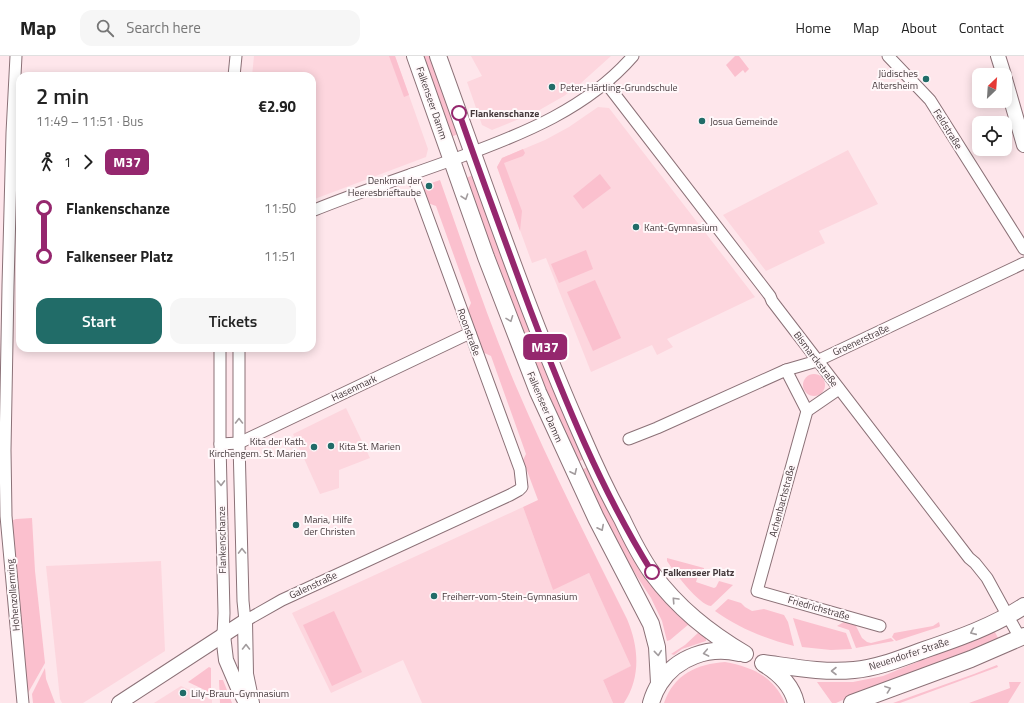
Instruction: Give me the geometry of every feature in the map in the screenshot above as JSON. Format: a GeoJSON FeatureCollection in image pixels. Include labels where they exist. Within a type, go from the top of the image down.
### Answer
{"type":"FeatureCollection","features":[{"type":"Feature","properties":{"kind":"main road","name":"Falkenseer Damm"},"geometry":{"type":"LineString","coordinates":[[416,56],[486,257],[538,392],[596,518],[651,624],[657,647],[659,683]]}},
{"type":"Feature","properties":{"kind":"main road"},"geometry":{"type":"LineString","coordinates":[[438,56],[558,382],[593,460],[634,543],[652,572],[681,606],[708,631],[745,654],[763,663],[783,679],[789,687],[796,703]]}},
{"type":"Feature","properties":{"kind":"main road","name":"Neuendorfer Straße"},"geometry":{"type":"LineString","coordinates":[[763,663],[819,671],[865,669],[886,664],[965,636],[1008,616],[1024,606]]}},
{"type":"Feature","properties":{"kind":"main road"},"geometry":{"type":"LineString","coordinates":[[852,703],[971,659],[1022,637]]}},
{"type":"Feature","properties":{"kind":"main road"},"geometry":{"type":"LineString","coordinates":[[651,703],[659,683],[678,664],[694,655],[721,651],[745,654]]}},
{"type":"Feature","properties":{"kind":"street","name":"Hohenzollernring"},"geometry":{"type":"LineString","coordinates":[[16,56],[5,223],[3,450],[6,516],[23,703]]}},
{"type":"Feature","properties":{"kind":"street"},"geometry":{"type":"LineString","coordinates":[[234,72],[236,56]]}},
{"type":"Feature","properties":{"kind":"street"},"geometry":{"type":"LineString","coordinates":[[316,210],[537,127],[569,109],[606,83],[618,73],[633,56]]}},
{"type":"Feature","properties":{"kind":"street","name":"Feldstraße"},"geometry":{"type":"LineString","coordinates":[[888,56],[930,100],[1024,249]]}},
{"type":"Feature","properties":{"kind":"street"},"geometry":{"type":"LineString","coordinates":[[998,56],[1002,68]]}},
{"type":"Feature","properties":{"kind":"street","name":"Bismarckstraße"},"geometry":{"type":"LineString","coordinates":[[606,83],[770,296],[772,301],[817,361],[964,553],[983,572],[993,587],[1008,616],[1022,637]]}},
{"type":"Feature","properties":{"kind":"street"},"geometry":{"type":"LineString","coordinates":[[1012,103],[1024,145]]}},
{"type":"Feature","properties":{"kind":"street","name":"Roonstraße"},"geometry":{"type":"LineString","coordinates":[[412,174],[520,469],[522,487],[519,490]]}},
{"type":"Feature","properties":{"kind":"street","name":"Groenerstraße"},"geometry":{"type":"LineString","coordinates":[[630,439],[786,370],[817,361],[1024,263]]}},
{"type":"Feature","properties":{"kind":"street","name":"Hasenmark"},"geometry":{"type":"LineString","coordinates":[[239,443],[470,333]]}},
{"type":"Feature","properties":{"kind":"street","name":"Flankenschanze"},"geometry":{"type":"LineString","coordinates":[[220,352],[220,444],[224,613],[223,635]]}},
{"type":"Feature","properties":{"kind":"street","name":"Flankenschanze"},"geometry":{"type":"LineString","coordinates":[[239,352],[239,443],[243,601],[245,620]]}},
{"type":"Feature","properties":{"kind":"street"},"geometry":{"type":"LineString","coordinates":[[786,370],[807,411],[839,390]]}},
{"type":"Feature","properties":{"kind":"street","name":"Achenbachstraße"},"geometry":{"type":"LineString","coordinates":[[757,591],[807,411]]}},
{"type":"Feature","properties":{"kind":"street"},"geometry":{"type":"LineString","coordinates":[[220,444],[239,443]]}},
{"type":"Feature","properties":{"kind":"street","name":"Galenstraße"},"geometry":{"type":"LineString","coordinates":[[119,703],[245,620],[282,600],[519,490]]}},
{"type":"Feature","properties":{"kind":"street","name":"Friedrichstraße"},"geometry":{"type":"LineString","coordinates":[[757,591],[880,626]]}},
{"type":"Feature","properties":{"kind":"street"},"geometry":{"type":"LineString","coordinates":[[245,620],[246,674],[252,703]]}},
{"type":"Feature","properties":{"kind":"street"},"geometry":{"type":"LineString","coordinates":[[223,635],[226,660],[240,693],[246,703]]}},
{"type":"Feature","properties":{"kind":"shaded area"},"geometry":{"type":"Polygon","coordinates":[[[254,56],[395,56],[428,149],[426,157],[316,198],[316,72],[252,72],[254,56]]]}},
{"type":"Feature","properties":{"kind":"shaded area"},"geometry":{"type":"Polygon","coordinates":[[[389,56],[395,56],[409,95],[404,97],[389,56]]]}},
{"type":"Feature","properties":{"kind":"shaded area"},"geometry":{"type":"Polygon","coordinates":[[[423,56],[430,56],[458,134],[451,137],[423,56]]]}},
{"type":"Feature","properties":{"kind":"shaded area"},"geometry":{"type":"Polygon","coordinates":[[[471,56],[611,56],[564,96],[536,112],[492,130],[482,125],[467,82],[482,76],[471,56]]]}},
{"type":"Feature","properties":{"kind":"shaded area"},"geometry":{"type":"Polygon","coordinates":[[[735,56],[739,56],[749,69],[745,73],[743,70],[735,77],[726,65],[735,56]]]}},
{"type":"Feature","properties":{"kind":"shaded area","name":"Kant-Gymnasium"},"geometry":{"type":"Polygon","coordinates":[[[598,107],[609,108],[755,297],[667,339],[673,347],[657,355],[652,345],[591,372],[546,258],[532,263],[497,167],[502,158],[545,140],[569,127],[598,107]]]}},
{"type":"Feature","properties":{"kind":"shaded area"},"geometry":{"type":"Polygon","coordinates":[[[523,149],[525,153],[523,156],[504,163],[522,211],[520,231],[497,167],[502,158],[523,149]]]}},
{"type":"Feature","properties":{"kind":"shaded area","name":"Kant-Gymnasium"},"geometry":{"type":"Polygon","coordinates":[[[848,150],[878,204],[819,231],[825,243],[766,271],[723,215],[848,150]]]}},
{"type":"Feature","properties":{"kind":"shaded area"},"geometry":{"type":"Polygon","coordinates":[[[600,174],[611,188],[583,209],[573,196],[600,174]]]}},
{"type":"Feature","properties":{"kind":"shaded area"},"geometry":{"type":"Polygon","coordinates":[[[473,175],[535,347],[585,459],[577,462],[529,349],[466,178],[473,175]]]}},
{"type":"Feature","properties":{"kind":"shaded area"},"geometry":{"type":"Polygon","coordinates":[[[440,180],[485,308],[515,384],[555,473],[631,630],[636,651],[636,672],[630,693],[624,703],[613,703],[603,680],[631,666],[589,573],[553,590],[523,507],[538,500],[523,460],[526,454],[491,356],[480,351],[466,314],[471,303],[436,206],[425,202],[420,187],[440,180]]]}},
{"type":"Feature","properties":{"kind":"shaded area"},"geometry":{"type":"Polygon","coordinates":[[[586,250],[593,269],[559,283],[551,264],[586,250]]]}},
{"type":"Feature","properties":{"kind":"shaded area"},"geometry":{"type":"Polygon","coordinates":[[[595,280],[621,338],[593,351],[567,292],[595,280]]]}},
{"type":"Feature","properties":{"kind":"shaded area"},"geometry":{"type":"Polygon","coordinates":[[[814,374],[822,377],[825,385],[822,393],[814,396],[806,393],[803,385],[806,377],[814,374]]]}},
{"type":"Feature","properties":{"kind":"shaded area","name":"Kita St. Marien"},"geometry":{"type":"Polygon","coordinates":[[[346,408],[370,458],[339,470],[339,488],[320,494],[293,434],[346,408]]]}},
{"type":"Feature","properties":{"kind":"shaded area"},"geometry":{"type":"Polygon","coordinates":[[[588,467],[615,523],[633,555],[689,624],[670,640],[667,641],[662,621],[651,598],[627,561],[581,470],[588,467]]]}},
{"type":"Feature","properties":{"kind":"shaded area"},"geometry":{"type":"Polygon","coordinates":[[[523,507],[553,589],[589,573],[632,666],[603,680],[613,703],[422,703],[403,660],[331,693],[292,613],[523,507]]]}},
{"type":"Feature","properties":{"kind":"shaded area"},"geometry":{"type":"Polygon","coordinates":[[[32,518],[35,571],[45,663],[28,693],[11,521],[16,519],[32,518]]]}},
{"type":"Feature","properties":{"kind":"shaded area"},"geometry":{"type":"Polygon","coordinates":[[[667,558],[704,568],[700,570],[696,582],[714,588],[719,581],[733,585],[711,606],[706,604],[700,600],[681,580],[667,561],[667,558]]]}},
{"type":"Feature","properties":{"kind":"shaded area"},"geometry":{"type":"Polygon","coordinates":[[[161,561],[165,651],[83,703],[62,703],[60,699],[46,566],[161,561]]]}},
{"type":"Feature","properties":{"kind":"shaded area"},"geometry":{"type":"Polygon","coordinates":[[[728,599],[741,603],[752,611],[764,609],[784,615],[788,622],[794,646],[753,632],[733,623],[715,611],[728,599]]]}},
{"type":"Feature","properties":{"kind":"shaded area"},"geometry":{"type":"Polygon","coordinates":[[[334,611],[362,672],[332,686],[303,625],[334,611]]]}},
{"type":"Feature","properties":{"kind":"shaded area"},"geometry":{"type":"Polygon","coordinates":[[[793,618],[846,633],[852,649],[831,650],[802,647],[793,618]]]}},
{"type":"Feature","properties":{"kind":"shaded area"},"geometry":{"type":"Polygon","coordinates":[[[847,620],[855,624],[862,638],[867,642],[871,643],[891,638],[894,641],[856,648],[849,630],[837,626],[847,620]]]}},
{"type":"Feature","properties":{"kind":"shaded area"},"geometry":{"type":"Polygon","coordinates":[[[939,622],[939,627],[896,641],[892,637],[894,633],[933,626],[939,622]]]}},
{"type":"Feature","properties":{"kind":"shaded area"},"geometry":{"type":"Polygon","coordinates":[[[994,630],[999,640],[865,690],[836,703],[832,703],[817,682],[853,682],[883,676],[994,630]]]}},
{"type":"Feature","properties":{"kind":"shaded area"},"geometry":{"type":"Polygon","coordinates":[[[699,632],[706,637],[706,641],[682,649],[674,655],[671,654],[685,645],[699,632]]]}},
{"type":"Feature","properties":{"kind":"shaded area"},"geometry":{"type":"Polygon","coordinates":[[[725,662],[753,670],[761,674],[774,686],[785,703],[664,703],[668,693],[674,685],[688,672],[705,665],[725,662]]]}},
{"type":"Feature","properties":{"kind":"shaded area"},"geometry":{"type":"Polygon","coordinates":[[[997,665],[998,667],[900,703],[893,703],[974,674],[997,665]]]}},
{"type":"Feature","properties":{"kind":"shaded area"},"geometry":{"type":"Polygon","coordinates":[[[209,667],[211,668],[211,693],[188,682],[209,667]]]}},
{"type":"Feature","properties":{"kind":"shaded area"},"geometry":{"type":"Polygon","coordinates":[[[45,668],[46,679],[55,703],[33,703],[32,694],[45,668]]]}},
{"type":"Feature","properties":{"kind":"shaded area"},"geometry":{"type":"Polygon","coordinates":[[[219,680],[223,680],[232,703],[220,703],[219,680]]]}},
{"type":"Feature","properties":{"kind":"shaded area"},"geometry":{"type":"Polygon","coordinates":[[[1009,682],[1021,682],[1008,703],[969,703],[1010,688],[1009,682]]]}},
{"type":"Feature","properties":{"kind":"shaded area","name":"Lily-Braun-Gymnasium"},"geometry":{"type":"Polygon","coordinates":[[[181,686],[212,700],[212,703],[154,703],[181,686]]]}},
{"type":"Feature","properties":{"kind":"bus line","name":"M37"},"geometry":{"type":"LineString","coordinates":[[459,113],[558,382],[613,502],[634,543],[652,572]]}},
{"type":"Feature","properties":{"kind":"place","name":"Jüdisches Altersheim"},"geometry":{"type":"Point","coordinates":[926,79]}},
{"type":"Feature","properties":{"kind":"place","name":"Peter-Härtling-Grundschule"},"geometry":{"type":"Point","coordinates":[552,87]}},
{"type":"Feature","properties":{"kind":"place","name":"Flankenschanze"},"geometry":{"type":"Point","coordinates":[459,113]}},
{"type":"Feature","properties":{"kind":"place","name":"Josua Gemeinde"},"geometry":{"type":"Point","coordinates":[702,121]}},
{"type":"Feature","properties":{"kind":"place","name":"Denkmal der Heeresbrieftaube"},"geometry":{"type":"Point","coordinates":[429,186]}},
{"type":"Feature","properties":{"kind":"place","name":"Kant-Gymnasium"},"geometry":{"type":"Point","coordinates":[636,227]}},
{"type":"Feature","properties":{"kind":"place","name":"Kita St. Marien"},"geometry":{"type":"Point","coordinates":[331,446]}},
{"type":"Feature","properties":{"kind":"place","name":"Kita der Kath. Kirchengem. St. Marien"},"geometry":{"type":"Point","coordinates":[314,447]}},
{"type":"Feature","properties":{"kind":"place","name":"Maria, Hilfe der Christen"},"geometry":{"type":"Point","coordinates":[296,525]}},
{"type":"Feature","properties":{"kind":"place","name":"Falkenseer Platz"},"geometry":{"type":"Point","coordinates":[652,572]}},
{"type":"Feature","properties":{"kind":"place","name":"Freiherr-vom-Stein-Gymnasium"},"geometry":{"type":"Point","coordinates":[434,596]}},
{"type":"Feature","properties":{"kind":"place","name":"Lily-Braun-Gymnasium"},"geometry":{"type":"Point","coordinates":[183,693]}}]}
